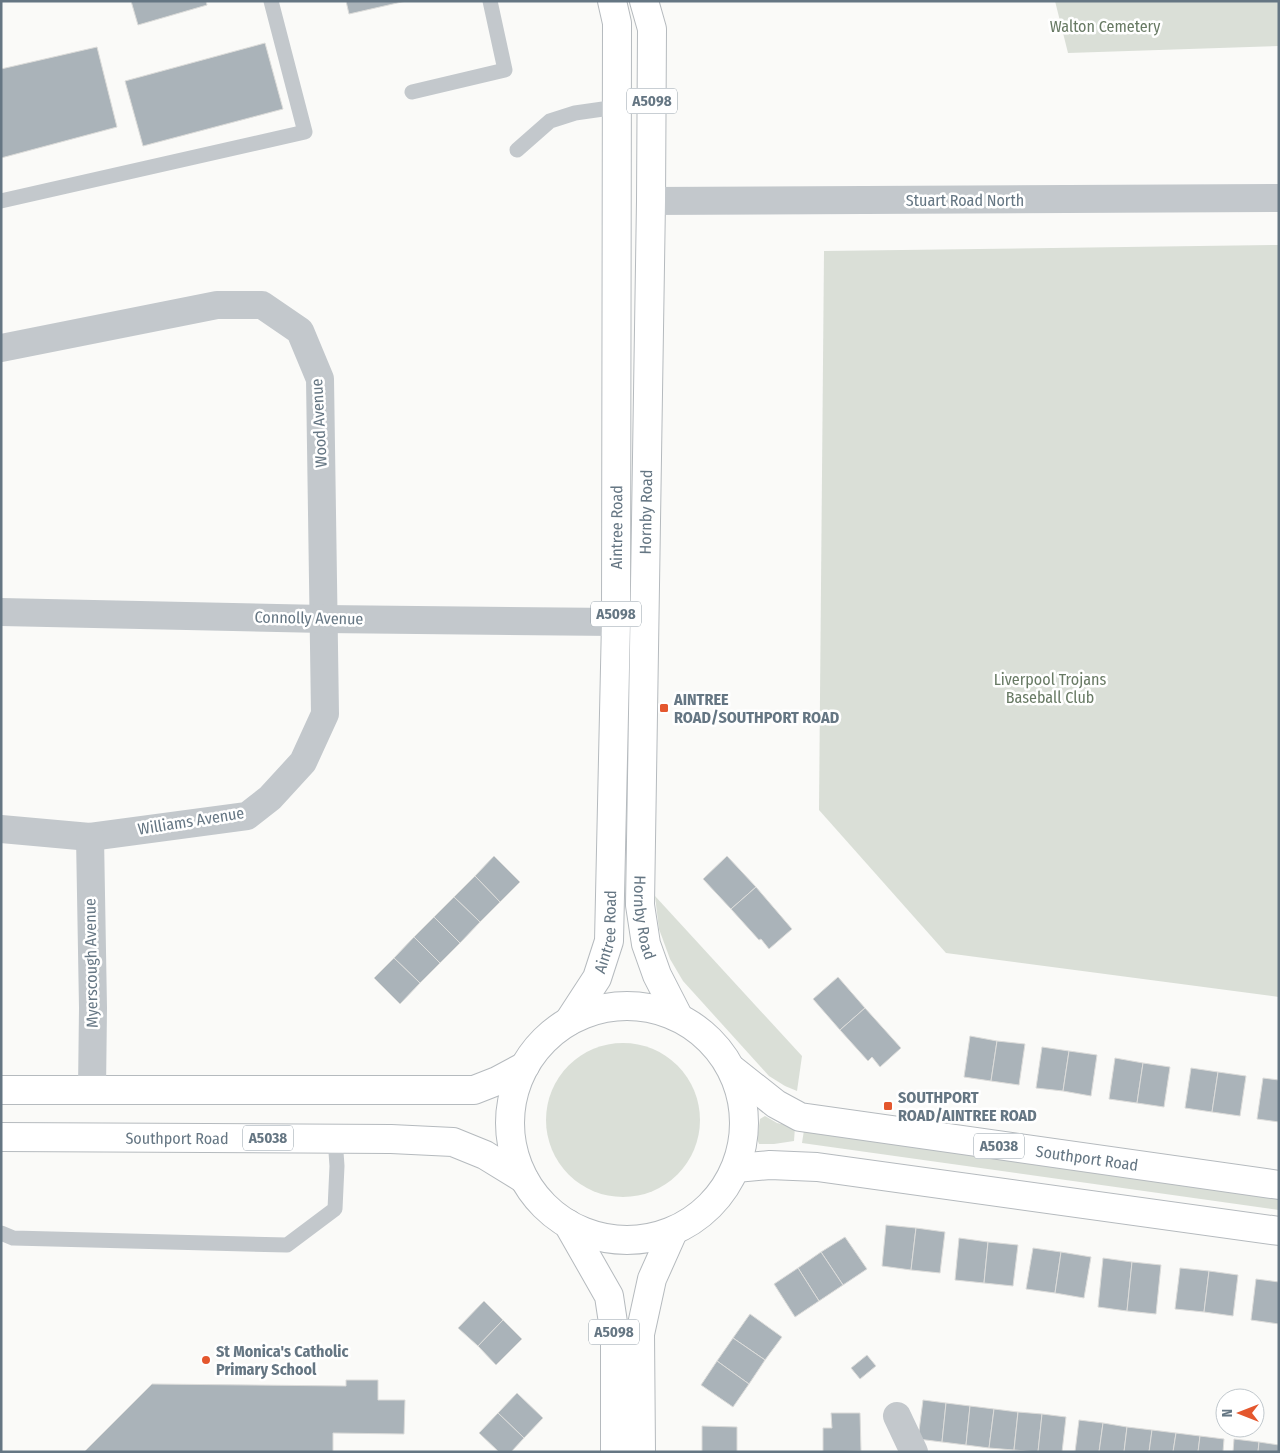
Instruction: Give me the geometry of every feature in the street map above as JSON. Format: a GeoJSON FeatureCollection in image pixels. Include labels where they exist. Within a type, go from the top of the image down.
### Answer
{"type":"FeatureCollection","features":[{"type":"Feature","properties":{"kind":"main road","name":"Hornby Road"},"geometry":{"type":"LineString","coordinates":[[644,1],[652,29],[640,905],[646,944],[657,975],[678,1016]]}},
{"type":"Feature","properties":{"kind":"main road","name":"Aintree Road"},"geometry":{"type":"LineString","coordinates":[[569,1021],[598,978],[609,941],[616,622],[617,107],[615,12]]}},
{"type":"Feature","properties":{"kind":"main road","name":"A5038"},"geometry":{"type":"LineString","coordinates":[[622,1005],[649,1007],[678,1016],[699,1029],[715,1045],[733,1070],[741,1092],[745,1124],[742,1151],[736,1168],[729,1182],[714,1202],[694,1220],[673,1232],[645,1239],[630,1240],[608,1239],[589,1234],[568,1224],[542,1204],[524,1179],[515,1158],[510,1129],[512,1098],[517,1082],[531,1056],[548,1035],[569,1021],[593,1010],[622,1005]]}},
{"type":"Feature","properties":{"kind":"main road","name":"A5038"},"geometry":{"type":"LineString","coordinates":[[1,1090],[474,1090],[497,1081],[525,1066]]}},
{"type":"Feature","properties":{"kind":"main road","name":"Southport Road"},"geometry":{"type":"LineString","coordinates":[[733,1070],[776,1104],[800,1117],[1279,1185]]}},
{"type":"Feature","properties":{"kind":"main road","name":"Southport Road"},"geometry":{"type":"LineString","coordinates":[[1,1137],[391,1138],[453,1142],[486,1155],[524,1179]]}},
{"type":"Feature","properties":{"kind":"main road"},"geometry":{"type":"LineString","coordinates":[[736,1168],[770,1165],[817,1167],[1279,1231]]}},
{"type":"Feature","properties":{"kind":"main road","name":"A5098"},"geometry":{"type":"LineString","coordinates":[[568,1224],[609,1296],[615,1336],[615,1452]]}},
{"type":"Feature","properties":{"kind":"main road","name":"A5098"},"geometry":{"type":"LineString","coordinates":[[641,1452],[640,1334],[652,1279],[673,1232]]}},
{"type":"Feature","properties":{"kind":"street","name":"Stuart Road North"},"geometry":{"type":"LineString","coordinates":[[651,201],[1279,198]]}},
{"type":"Feature","properties":{"kind":"street","name":"Wood Avenue"},"geometry":{"type":"LineString","coordinates":[[1,348],[217,305],[262,305],[300,331],[320,379],[324,618]]}},
{"type":"Feature","properties":{"kind":"street","name":"Connolly Avenue"},"geometry":{"type":"LineString","coordinates":[[1,612],[616,622]]}},
{"type":"Feature","properties":{"kind":"street","name":"Williams Avenue"},"geometry":{"type":"LineString","coordinates":[[1,829],[90,836],[247,816],[270,798],[303,762],[325,714],[324,618]]}},
{"type":"Feature","properties":{"kind":"street","name":"Myerscough Avenue"},"geometry":{"type":"LineString","coordinates":[[90,836],[92,1090]]}},
{"type":"Feature","properties":{"kind":"street"},"geometry":{"type":"LineString","coordinates":[[897,1416],[914,1452]]}},
{"type":"Feature","properties":{"kind":"lane"},"geometry":{"type":"LineString","coordinates":[[1,202],[305,132],[271,1]]}},
{"type":"Feature","properties":{"kind":"lane"},"geometry":{"type":"LineString","coordinates":[[412,92],[505,70],[490,1]]}},
{"type":"Feature","properties":{"kind":"lane"},"geometry":{"type":"LineString","coordinates":[[517,150],[550,121],[575,113],[617,107]]}},
{"type":"Feature","properties":{"kind":"lane"},"geometry":{"type":"LineString","coordinates":[[1,1233],[13,1238],[287,1245],[335,1209],[337,1166],[335,1138]]}},
{"type":"Feature","properties":{"kind":"green space","name":"Walton Cemetery"},"geometry":{"type":"Polygon","coordinates":[[[1055,1],[1279,1],[1279,46],[1068,53],[1055,1]]]}},
{"type":"Feature","properties":{"kind":"green space","name":"Liverpool Trojans Baseball Club"},"geometry":{"type":"Polygon","coordinates":[[[1279,245],[1279,997],[946,953],[819,810],[824,251],[1279,245]]]}},
{"type":"Feature","properties":{"kind":"green space"},"geometry":{"type":"Polygon","coordinates":[[[655,896],[802,1056],[797,1091],[769,1076],[683,981],[670,959],[659,929],[655,896]]]}},
{"type":"Feature","properties":{"kind":"green space"},"geometry":{"type":"Polygon","coordinates":[[[623,1043],[652,1049],[666,1056],[677,1066],[687,1077],[694,1091],[700,1120],[694,1149],[687,1163],[677,1174],[666,1184],[652,1191],[623,1197],[594,1191],[580,1184],[569,1174],[559,1163],[552,1149],[546,1120],[552,1091],[559,1077],[569,1066],[580,1056],[594,1049],[623,1043]]]}},
{"type":"Feature","properties":{"kind":"green space"},"geometry":{"type":"Polygon","coordinates":[[[765,1116],[777,1123],[795,1127],[794,1141],[759,1144],[757,1139],[760,1119],[765,1116]]]}},
{"type":"Feature","properties":{"kind":"green space"},"geometry":{"type":"Polygon","coordinates":[[[804,1130],[1279,1196],[1279,1210],[802,1143],[804,1130]]]}},
{"type":"Feature","properties":{"kind":"building"},"geometry":{"type":"Polygon","coordinates":[[[131,1],[206,1],[207,5],[138,25],[131,1]]]}},
{"type":"Feature","properties":{"kind":"building"},"geometry":{"type":"Polygon","coordinates":[[[346,1],[406,1],[349,14],[346,1]]]}},
{"type":"Feature","properties":{"kind":"building"},"geometry":{"type":"Polygon","coordinates":[[[265,43],[283,109],[143,146],[125,81],[265,43]]]}},
{"type":"Feature","properties":{"kind":"building"},"geometry":{"type":"Polygon","coordinates":[[[97,47],[117,127],[1,158],[1,69],[97,47]]]}},
{"type":"Feature","properties":{"kind":"building"},"geometry":{"type":"Polygon","coordinates":[[[494,856],[520,882],[500,902],[475,876],[494,856]]]}},
{"type":"Feature","properties":{"kind":"building"},"geometry":{"type":"Polygon","coordinates":[[[727,856],[756,887],[731,909],[703,879],[727,856]]]}},
{"type":"Feature","properties":{"kind":"building"},"geometry":{"type":"Polygon","coordinates":[[[475,876],[500,902],[480,922],[454,897],[475,876]]]}},
{"type":"Feature","properties":{"kind":"building"},"geometry":{"type":"Polygon","coordinates":[[[756,887],[792,929],[769,949],[731,909],[756,887]]]}},
{"type":"Feature","properties":{"kind":"building"},"geometry":{"type":"Polygon","coordinates":[[[454,897],[480,922],[460,943],[434,917],[454,897]]]}},
{"type":"Feature","properties":{"kind":"building"},"geometry":{"type":"Polygon","coordinates":[[[434,917],[460,943],[440,963],[414,937],[434,917]]]}},
{"type":"Feature","properties":{"kind":"building"},"geometry":{"type":"Polygon","coordinates":[[[414,937],[440,963],[420,983],[394,958],[414,937]]]}},
{"type":"Feature","properties":{"kind":"building"},"geometry":{"type":"Polygon","coordinates":[[[394,958],[420,983],[400,1004],[374,978],[394,958]]]}},
{"type":"Feature","properties":{"kind":"building"},"geometry":{"type":"Polygon","coordinates":[[[838,977],[865,1008],[840,1030],[813,999],[838,977]]]}},
{"type":"Feature","properties":{"kind":"building"},"geometry":{"type":"Polygon","coordinates":[[[865,1008],[901,1048],[880,1067],[872,1057],[868,1061],[840,1030],[865,1008]]]}},
{"type":"Feature","properties":{"kind":"building"},"geometry":{"type":"Polygon","coordinates":[[[970,1036],[997,1041],[991,1081],[964,1077],[970,1036]]]}},
{"type":"Feature","properties":{"kind":"building"},"geometry":{"type":"Polygon","coordinates":[[[997,1041],[1025,1044],[1019,1085],[991,1081],[997,1041]]]}},
{"type":"Feature","properties":{"kind":"building"},"geometry":{"type":"Polygon","coordinates":[[[1042,1047],[1069,1051],[1063,1091],[1036,1088],[1042,1047]]]}},
{"type":"Feature","properties":{"kind":"building"},"geometry":{"type":"Polygon","coordinates":[[[1069,1051],[1097,1055],[1091,1096],[1063,1091],[1069,1051]]]}},
{"type":"Feature","properties":{"kind":"building"},"geometry":{"type":"Polygon","coordinates":[[[1115,1058],[1143,1063],[1137,1103],[1109,1099],[1115,1058]]]}},
{"type":"Feature","properties":{"kind":"building"},"geometry":{"type":"Polygon","coordinates":[[[1143,1063],[1170,1067],[1164,1107],[1137,1103],[1143,1063]]]}},
{"type":"Feature","properties":{"kind":"building"},"geometry":{"type":"Polygon","coordinates":[[[1191,1068],[1218,1072],[1212,1112],[1185,1108],[1191,1068]]]}},
{"type":"Feature","properties":{"kind":"building"},"geometry":{"type":"Polygon","coordinates":[[[1218,1072],[1246,1076],[1240,1116],[1212,1112],[1218,1072]]]}},
{"type":"Feature","properties":{"kind":"building"},"geometry":{"type":"Polygon","coordinates":[[[1263,1078],[1279,1080],[1279,1122],[1257,1119],[1263,1078]]]}},
{"type":"Feature","properties":{"kind":"building"},"geometry":{"type":"Polygon","coordinates":[[[886,1225],[916,1228],[911,1270],[882,1266],[886,1225]]]}},
{"type":"Feature","properties":{"kind":"building"},"geometry":{"type":"Polygon","coordinates":[[[916,1228],[945,1232],[940,1273],[911,1270],[916,1228]]]}},
{"type":"Feature","properties":{"kind":"building"},"geometry":{"type":"Polygon","coordinates":[[[845,1237],[867,1269],[843,1285],[821,1252],[845,1237]]]}},
{"type":"Feature","properties":{"kind":"building"},"geometry":{"type":"Polygon","coordinates":[[[959,1238],[988,1242],[984,1283],[955,1280],[959,1238]]]}},
{"type":"Feature","properties":{"kind":"building"},"geometry":{"type":"Polygon","coordinates":[[[988,1242],[1018,1245],[1013,1286],[984,1283],[988,1242]]]}},
{"type":"Feature","properties":{"kind":"building"},"geometry":{"type":"Polygon","coordinates":[[[1033,1248],[1061,1252],[1055,1293],[1026,1289],[1033,1248]]]}},
{"type":"Feature","properties":{"kind":"building"},"geometry":{"type":"Polygon","coordinates":[[[821,1252],[843,1285],[819,1301],[798,1268],[821,1252]]]}},
{"type":"Feature","properties":{"kind":"building"},"geometry":{"type":"Polygon","coordinates":[[[1061,1252],[1091,1257],[1084,1298],[1055,1293],[1061,1252]]]}},
{"type":"Feature","properties":{"kind":"building"},"geometry":{"type":"Polygon","coordinates":[[[1103,1258],[1132,1262],[1127,1311],[1098,1307],[1103,1258]]]}},
{"type":"Feature","properties":{"kind":"building"},"geometry":{"type":"Polygon","coordinates":[[[1132,1262],[1161,1265],[1156,1314],[1127,1311],[1132,1262]]]}},
{"type":"Feature","properties":{"kind":"building"},"geometry":{"type":"Polygon","coordinates":[[[798,1268],[819,1301],[795,1317],[774,1284],[798,1268]]]}},
{"type":"Feature","properties":{"kind":"building"},"geometry":{"type":"Polygon","coordinates":[[[1180,1268],[1209,1271],[1204,1312],[1175,1309],[1180,1268]]]}},
{"type":"Feature","properties":{"kind":"building"},"geometry":{"type":"Polygon","coordinates":[[[1209,1271],[1238,1275],[1233,1316],[1204,1312],[1209,1271]]]}},
{"type":"Feature","properties":{"kind":"building"},"geometry":{"type":"Polygon","coordinates":[[[1256,1279],[1279,1282],[1279,1324],[1251,1320],[1256,1279]]]}},
{"type":"Feature","properties":{"kind":"building"},"geometry":{"type":"Polygon","coordinates":[[[484,1301],[503,1320],[478,1346],[458,1328],[484,1301]]]}},
{"type":"Feature","properties":{"kind":"building"},"geometry":{"type":"Polygon","coordinates":[[[750,1314],[782,1337],[765,1360],[733,1338],[750,1314]]]}},
{"type":"Feature","properties":{"kind":"building"},"geometry":{"type":"Polygon","coordinates":[[[503,1320],[522,1339],[496,1365],[478,1346],[503,1320]]]}},
{"type":"Feature","properties":{"kind":"building"},"geometry":{"type":"Polygon","coordinates":[[[733,1338],[765,1360],[749,1384],[717,1361],[733,1338]]]}},
{"type":"Feature","properties":{"kind":"building"},"geometry":{"type":"Polygon","coordinates":[[[867,1355],[876,1366],[860,1379],[851,1368],[867,1355]]]}},
{"type":"Feature","properties":{"kind":"building"},"geometry":{"type":"Polygon","coordinates":[[[717,1361],[749,1384],[733,1407],[701,1385],[717,1361]]]}},
{"type":"Feature","properties":{"kind":"building"},"geometry":{"type":"Polygon","coordinates":[[[346,1380],[378,1380],[378,1400],[405,1400],[404,1434],[333,1433],[333,1452],[84,1452],[152,1384],[346,1386],[346,1380]]]}},
{"type":"Feature","properties":{"kind":"building"},"geometry":{"type":"Polygon","coordinates":[[[517,1393],[543,1418],[524,1438],[498,1413],[517,1393]]]}},
{"type":"Feature","properties":{"kind":"building"},"geometry":{"type":"Polygon","coordinates":[[[923,1400],[946,1403],[942,1442],[918,1439],[923,1400]]]}},
{"type":"Feature","properties":{"kind":"building"},"geometry":{"type":"Polygon","coordinates":[[[946,1403],[970,1406],[966,1445],[942,1442],[946,1403]]]}},
{"type":"Feature","properties":{"kind":"building"},"geometry":{"type":"Polygon","coordinates":[[[970,1406],[994,1409],[989,1448],[966,1445],[970,1406]]]}},
{"type":"Feature","properties":{"kind":"building"},"geometry":{"type":"Polygon","coordinates":[[[994,1409],[1018,1412],[1014,1450],[989,1448],[994,1409]]]}},
{"type":"Feature","properties":{"kind":"building"},"geometry":{"type":"Polygon","coordinates":[[[1018,1412],[1042,1414],[1038,1452],[1014,1450],[1018,1412]]]}},
{"type":"Feature","properties":{"kind":"building"},"geometry":{"type":"Polygon","coordinates":[[[498,1413],[524,1438],[511,1452],[499,1452],[479,1433],[498,1413]]]}},
{"type":"Feature","properties":{"kind":"building"},"geometry":{"type":"Polygon","coordinates":[[[831,1413],[860,1413],[861,1451],[823,1452],[823,1428],[832,1428],[831,1413]]]}},
{"type":"Feature","properties":{"kind":"building"},"geometry":{"type":"Polygon","coordinates":[[[1042,1414],[1066,1417],[1062,1452],[1038,1452],[1042,1414]]]}},
{"type":"Feature","properties":{"kind":"building"},"geometry":{"type":"Polygon","coordinates":[[[1079,1420],[1103,1423],[1099,1452],[1075,1452],[1079,1420]]]}},
{"type":"Feature","properties":{"kind":"building"},"geometry":{"type":"Polygon","coordinates":[[[1103,1423],[1127,1427],[1124,1452],[1099,1452],[1103,1423]]]}},
{"type":"Feature","properties":{"kind":"building"},"geometry":{"type":"Polygon","coordinates":[[[702,1426],[737,1427],[737,1452],[702,1452],[702,1426]]]}},
{"type":"Feature","properties":{"kind":"building"},"geometry":{"type":"Polygon","coordinates":[[[1127,1427],[1152,1430],[1149,1452],[1124,1452],[1127,1427]]]}},
{"type":"Feature","properties":{"kind":"building"},"geometry":{"type":"Polygon","coordinates":[[[1152,1430],[1176,1433],[1173,1452],[1149,1452],[1152,1430]]]}},
{"type":"Feature","properties":{"kind":"building"},"geometry":{"type":"Polygon","coordinates":[[[1176,1433],[1200,1436],[1198,1452],[1173,1452],[1176,1433]]]}},
{"type":"Feature","properties":{"kind":"building"},"geometry":{"type":"Polygon","coordinates":[[[1200,1436],[1224,1439],[1223,1452],[1198,1452],[1200,1436]]]}},
{"type":"Feature","properties":{"kind":"building"},"geometry":{"type":"Polygon","coordinates":[[[1234,1439],[1259,1442],[1258,1452],[1233,1452],[1234,1439]]]}},
{"type":"Feature","properties":{"kind":"building"},"geometry":{"type":"Polygon","coordinates":[[[1259,1442],[1279,1445],[1279,1452],[1258,1452],[1259,1442]]]}},
{"type":"Feature","properties":{"kind":"place","name":"AINTREE ROAD/SOUTHPORT ROAD"},"geometry":{"type":"Point","coordinates":[664,708]}},
{"type":"Feature","properties":{"kind":"place","name":"SOUTHPORT ROAD/AINTREE ROAD"},"geometry":{"type":"Point","coordinates":[888,1106]}},
{"type":"Feature","properties":{"kind":"place","name":"St Monica's Catholic Primary School"},"geometry":{"type":"Point","coordinates":[206,1360]}}]}
